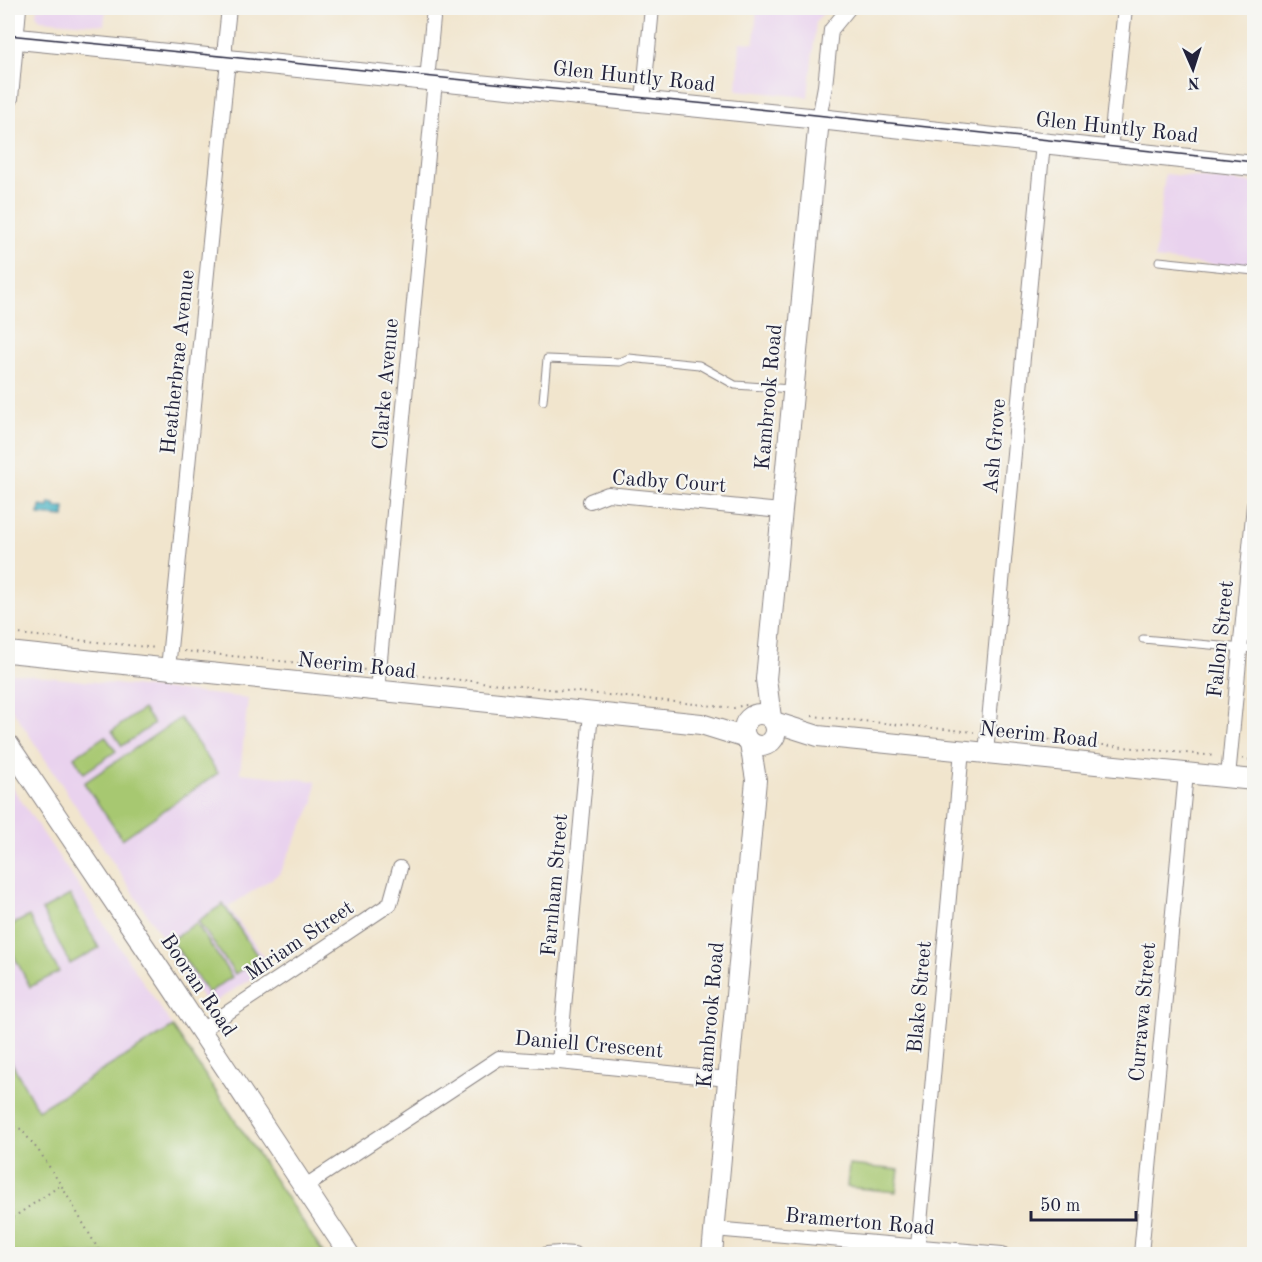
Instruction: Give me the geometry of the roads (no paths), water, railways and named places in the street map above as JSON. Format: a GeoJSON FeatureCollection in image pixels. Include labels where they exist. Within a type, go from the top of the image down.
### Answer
{"type":"FeatureCollection","features":[{"type":"Feature","properties":{"kind":"street"},"geometry":{"type":"LineString","coordinates":[[8,98],[10,38],[16,8]]}},
{"type":"Feature","properties":{"kind":"street","name":"Heatherbrae Avenue"},"geometry":{"type":"LineString","coordinates":[[168,669],[228,63],[225,45],[229,8]]}},
{"type":"Feature","properties":{"kind":"street","name":"Clarke Avenue"},"geometry":{"type":"LineString","coordinates":[[378,681],[431,80],[434,8]]}},
{"type":"Feature","properties":{"kind":"street"},"geometry":{"type":"LineString","coordinates":[[643,101],[652,8]]}},
{"type":"Feature","properties":{"kind":"street"},"geometry":{"type":"LineString","coordinates":[[819,119],[831,30],[849,8]]}},
{"type":"Feature","properties":{"kind":"street"},"geometry":{"type":"LineString","coordinates":[[1110,150],[1125,8]]}},
{"type":"Feature","properties":{"kind":"street","name":"Glen Huntly Road"},"geometry":{"type":"LineString","coordinates":[[10,38],[819,119],[1254,166]]}},
{"type":"Feature","properties":{"kind":"street","name":"Kambrook Road"},"geometry":{"type":"LineString","coordinates":[[712,1254],[819,119]]}},
{"type":"Feature","properties":{"kind":"street","name":"Ash Grove"},"geometry":{"type":"LineString","coordinates":[[987,743],[1043,143]]}},
{"type":"Feature","properties":{"kind":"street","name":"Cadby Court"},"geometry":{"type":"LineString","coordinates":[[590,501],[608,494],[782,511]]}},
{"type":"Feature","properties":{"kind":"street","name":"Fallon Street"},"geometry":{"type":"LineString","coordinates":[[1229,767],[1254,506]]}},
{"type":"Feature","properties":{"kind":"street","name":"Neerim Road"},"geometry":{"type":"LineString","coordinates":[[8,652],[168,669],[378,681],[591,713],[701,724],[761,725],[818,736],[962,750],[987,743],[1186,773],[1229,767],[1254,780]]}},
{"type":"Feature","properties":{"kind":"street","name":"Farnham Street"},"geometry":{"type":"LineString","coordinates":[[559,1062],[591,713]]}},
{"type":"Feature","properties":{"kind":"street","name":"Booran Road"},"geometry":{"type":"LineString","coordinates":[[8,744],[349,1254]]}},
{"type":"Feature","properties":{"kind":"street","name":"Blake Street"},"geometry":{"type":"LineString","coordinates":[[918,1246],[962,750]]}},
{"type":"Feature","properties":{"kind":"street","name":"Currawa Street"},"geometry":{"type":"LineString","coordinates":[[1141,1254],[1186,773]]}},
{"type":"Feature","properties":{"kind":"street","name":"Miriam Street"},"geometry":{"type":"LineString","coordinates":[[200,1031],[390,904],[399,868]]}},
{"type":"Feature","properties":{"kind":"street","name":"Daniell Crescent"},"geometry":{"type":"LineString","coordinates":[[304,1187],[499,1058],[728,1078]]}},
{"type":"Feature","properties":{"kind":"street","name":"Bramerton Road"},"geometry":{"type":"LineString","coordinates":[[714,1229],[1002,1254]]}},
{"type":"Feature","properties":{"kind":"street"},"geometry":{"type":"LineString","coordinates":[[547,1254],[574,1254]]}},
{"type":"Feature","properties":{"kind":"lane"},"geometry":{"type":"LineString","coordinates":[[1159,261],[1254,271]]}},
{"type":"Feature","properties":{"kind":"lane"},"geometry":{"type":"LineString","coordinates":[[543,401],[547,360],[620,362],[629,358],[699,366],[735,385],[793,390]]}},
{"type":"Feature","properties":{"kind":"lane"},"geometry":{"type":"LineString","coordinates":[[1143,639],[1254,649]]}},
{"type":"Feature","properties":{"kind":"water"},"geometry":{"type":"Polygon","coordinates":[[[50,503],[55,504],[55,507],[65,508],[64,517],[39,515],[40,506],[49,507],[50,503]]]}},
{"type":"Feature","properties":{"kind":"tram line"},"geometry":{"type":"LineString","coordinates":[[8,35],[788,112],[1254,162]]}}]}
